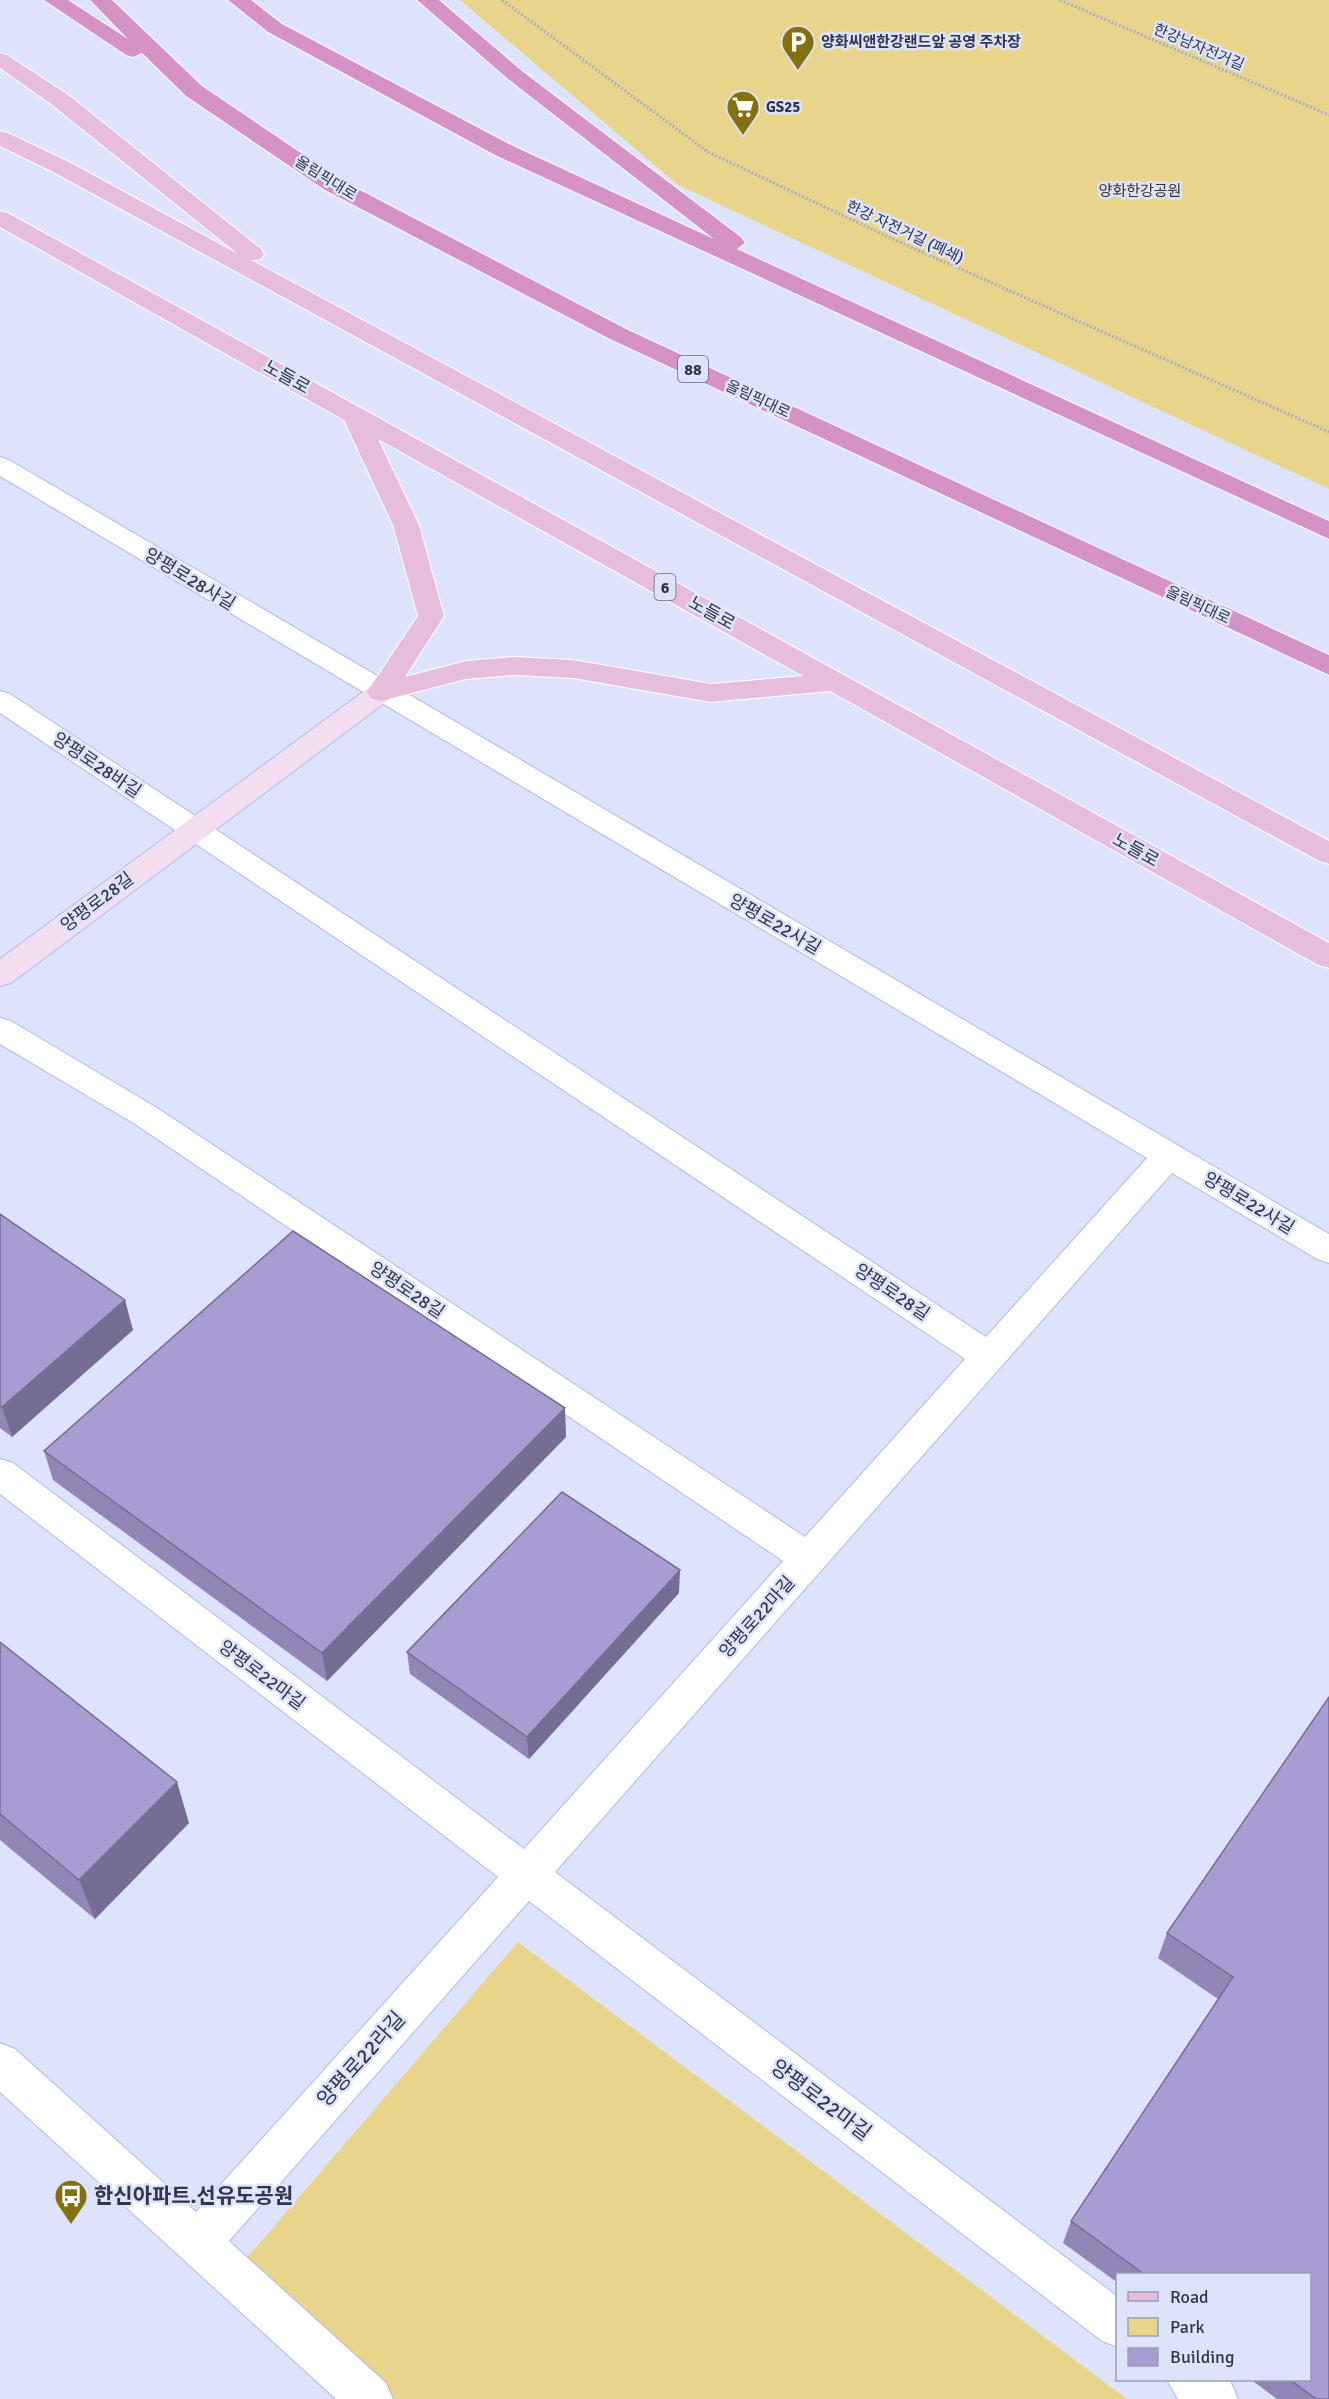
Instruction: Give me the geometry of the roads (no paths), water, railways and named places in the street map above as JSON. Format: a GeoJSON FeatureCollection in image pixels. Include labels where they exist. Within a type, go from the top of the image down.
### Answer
{"type":"FeatureCollection","features":[{"type":"Feature","properties":{"kind":"highway"},"geometry":{"type":"LineString","coordinates":[[54,0],[194,91]]}},
{"type":"Feature","properties":{"kind":"highway","name":"올림픽대로"},"geometry":{"type":"LineString","coordinates":[[100,0],[194,91],[333,185],[618,333],[1329,666]]}},
{"type":"Feature","properties":{"kind":"highway"},"geometry":{"type":"LineString","coordinates":[[238,0],[275,28],[503,150],[1329,531]]}},
{"type":"Feature","properties":{"kind":"highway"},"geometry":{"type":"LineString","coordinates":[[427,0],[515,75],[778,277]]}},
{"type":"Feature","properties":{"kind":"main road"},"geometry":{"type":"LineString","coordinates":[[0,58],[59,99],[320,307]]}},
{"type":"Feature","properties":{"kind":"main road"},"geometry":{"type":"LineString","coordinates":[[0,125],[63,168]]}},
{"type":"Feature","properties":{"kind":"main road"},"geometry":{"type":"LineString","coordinates":[[0,138],[63,168],[1329,854]]}},
{"type":"Feature","properties":{"kind":"main road","name":"노들로"},"geometry":{"type":"LineString","coordinates":[[0,218],[1329,957]]}},
{"type":"Feature","properties":{"kind":"main road"},"geometry":{"type":"LineString","coordinates":[[354,414],[406,525],[431,616],[381,692]]}},
{"type":"Feature","properties":{"kind":"main road"},"geometry":{"type":"LineString","coordinates":[[381,692],[466,670],[514,666],[573,669],[711,693],[836,682]]}},
{"type":"Feature","properties":{"kind":"street","name":"양평로28사길"},"geometry":{"type":"LineString","coordinates":[[0,465],[381,692]]}},
{"type":"Feature","properties":{"kind":"street","name":"양평로28길"},"geometry":{"type":"LineString","coordinates":[[0,975],[381,692]]}},
{"type":"Feature","properties":{"kind":"street","name":"양평로22사길"},"geometry":{"type":"LineString","coordinates":[[381,692],[1329,1250]]}},
{"type":"Feature","properties":{"kind":"street","name":"양평로28바길"},"geometry":{"type":"LineString","coordinates":[[0,700],[194,830]]}},
{"type":"Feature","properties":{"kind":"street","name":"양평로28길"},"geometry":{"type":"LineString","coordinates":[[194,830],[989,1357]]}},
{"type":"Feature","properties":{"kind":"street","name":"양평로28길"},"geometry":{"type":"LineString","coordinates":[[0,1029],[146,1116],[809,1559]]}},
{"type":"Feature","properties":{"kind":"street"},"geometry":{"type":"LineString","coordinates":[[989,1357],[1169,1155]]}},
{"type":"Feature","properties":{"kind":"street","name":"양평로22마길"},"geometry":{"type":"LineString","coordinates":[[525,1876],[989,1357]]}},
{"type":"Feature","properties":{"kind":"street","name":"양평로22마길"},"geometry":{"type":"LineString","coordinates":[[0,1474],[525,1876],[1116,2323]]}},
{"type":"Feature","properties":{"kind":"street","name":"양평로22라길"},"geometry":{"type":"LineString","coordinates":[[198,2243],[525,1876]]}},
{"type":"Feature","properties":{"kind":"street"},"geometry":{"type":"LineString","coordinates":[[0,2064],[370,2399]]}},
{"type":"Feature","properties":{"kind":"street"},"geometry":{"type":"LineString","coordinates":[[1192,2381],[1215,2399]]}},
{"type":"Feature","properties":{"kind":"place","name":"양화씨앤한강랜드앞 공영 주차장"},"geometry":{"type":"Point","coordinates":[798,71]}},
{"type":"Feature","properties":{"kind":"place","name":"GS25"},"geometry":{"type":"Point","coordinates":[743,136]}},
{"type":"Feature","properties":{"kind":"place","name":"한신아파트.선유도공원"},"geometry":{"type":"Point","coordinates":[71,2225]}},
{"type":"Feature","properties":{"kind":"park label","name":"양화한강공원"},"geometry":{"type":"Point","coordinates":[1140,191]}}]}
